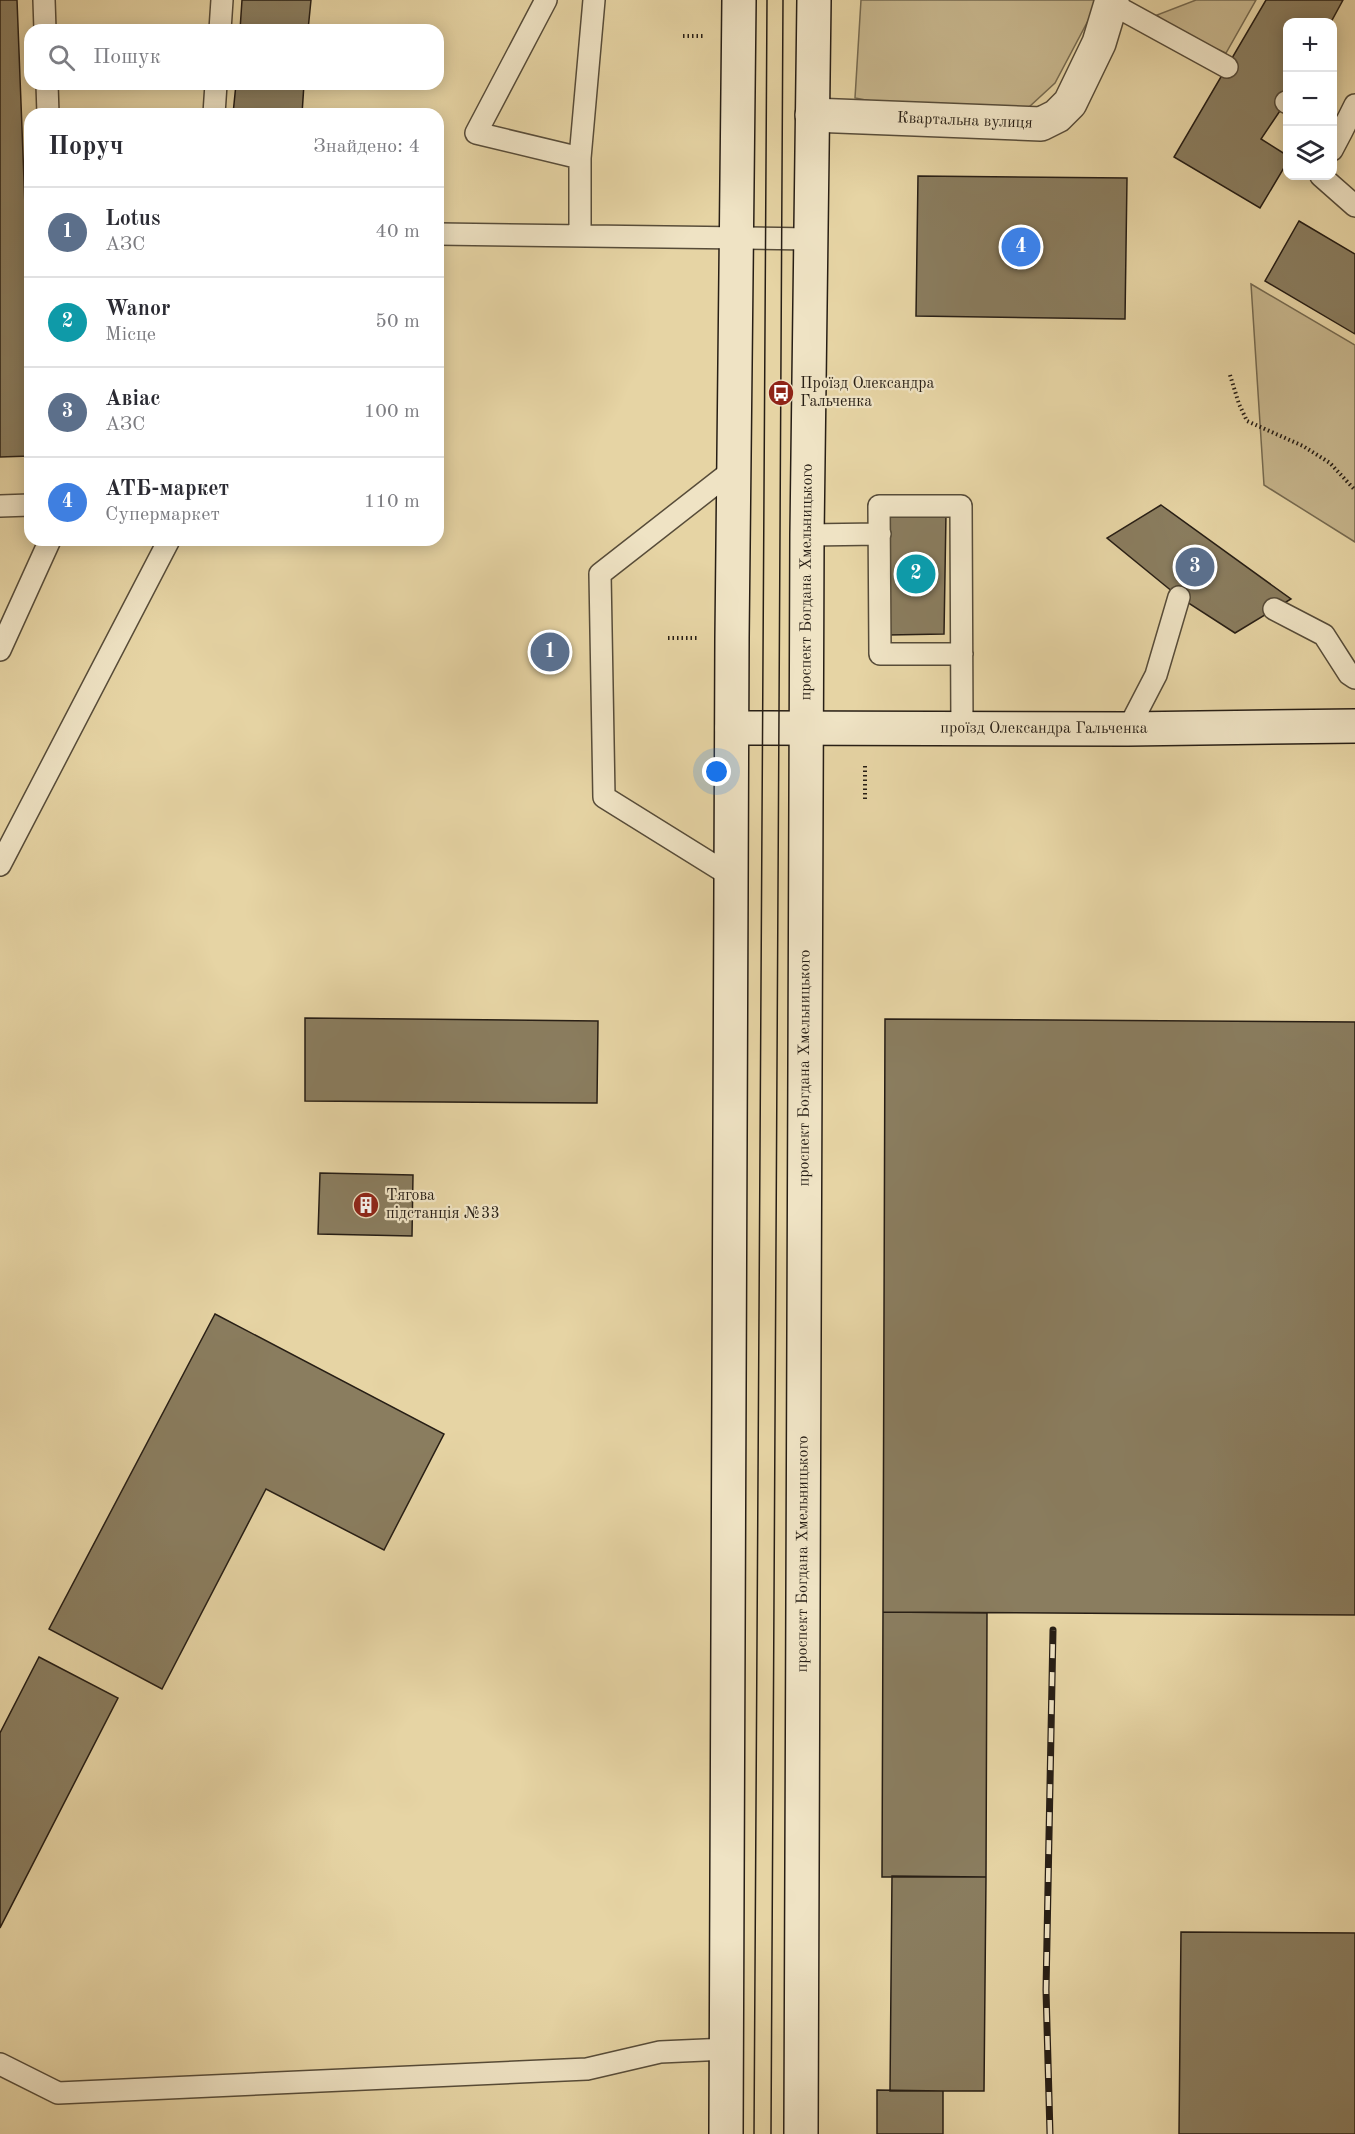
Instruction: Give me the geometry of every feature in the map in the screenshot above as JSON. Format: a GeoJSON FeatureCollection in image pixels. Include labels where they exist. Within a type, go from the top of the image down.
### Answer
{"type":"FeatureCollection","features":[{"type":"Feature","properties":{"kind":"main road"},"geometry":{"type":"LineString","coordinates":[[726,2134],[731,876],[739,0]]}},
{"type":"Feature","properties":{"kind":"main road","name":"проспект Богдана Хмельницького"},"geometry":{"type":"LineString","coordinates":[[801,2134],[807,535],[814,0]]}},
{"type":"Feature","properties":{"kind":"main road","name":"Квартальна вулиця"},"geometry":{"type":"LineString","coordinates":[[812,115],[1041,124],[1057,116],[1070,103],[1099,43],[1112,2]]}},
{"type":"Feature","properties":{"kind":"main road","name":"проїзд Олександра Гальченка"},"geometry":{"type":"LineString","coordinates":[[732,729],[1128,729],[1355,726]]}},
{"type":"Feature","properties":{"kind":"lane"},"geometry":{"type":"LineString","coordinates":[[44,0],[45,24]]}},
{"type":"Feature","properties":{"kind":"lane"},"geometry":{"type":"LineString","coordinates":[[220,24],[222,0]]}},
{"type":"Feature","properties":{"kind":"lane"},"geometry":{"type":"LineString","coordinates":[[546,0],[476,133],[580,158]]}},
{"type":"Feature","properties":{"kind":"lane"},"geometry":{"type":"LineString","coordinates":[[580,235],[580,158],[594,0]]}},
{"type":"Feature","properties":{"kind":"lane"},"geometry":{"type":"LineString","coordinates":[[1112,2],[1227,67]]}},
{"type":"Feature","properties":{"kind":"lane"},"geometry":{"type":"LineString","coordinates":[[47,90],[48,108]]}},
{"type":"Feature","properties":{"kind":"lane"},"geometry":{"type":"LineString","coordinates":[[214,108],[216,90]]}},
{"type":"Feature","properties":{"kind":"lane"},"geometry":{"type":"LineString","coordinates":[[1337,128],[1355,105]]}},
{"type":"Feature","properties":{"kind":"lane"},"geometry":{"type":"LineString","coordinates":[[1326,180],[1355,206]]}},
{"type":"Feature","properties":{"kind":"lane"},"geometry":{"type":"LineString","coordinates":[[444,234],[811,239]]}},
{"type":"Feature","properties":{"kind":"lane"},"geometry":{"type":"LineString","coordinates":[[731,876],[604,797],[600,574],[734,470]]}},
{"type":"Feature","properties":{"kind":"lane"},"geometry":{"type":"LineString","coordinates":[[0,506],[24,505]]}},
{"type":"Feature","properties":{"kind":"lane"},"geometry":{"type":"LineString","coordinates":[[962,654],[880,654],[879,506],[961,506],[962,654],[962,728]]}},
{"type":"Feature","properties":{"kind":"lane"},"geometry":{"type":"LineString","coordinates":[[807,535],[880,534]]}},
{"type":"Feature","properties":{"kind":"lane"},"geometry":{"type":"LineString","coordinates":[[0,650],[47,546]]}},
{"type":"Feature","properties":{"kind":"lane"},"geometry":{"type":"LineString","coordinates":[[0,865],[166,546]]}},
{"type":"Feature","properties":{"kind":"lane"},"geometry":{"type":"LineString","coordinates":[[1128,729],[1156,675],[1179,597]]}},
{"type":"Feature","properties":{"kind":"lane"},"geometry":{"type":"LineString","coordinates":[[1274,609],[1324,635],[1349,674],[1355,678]]}},
{"type":"Feature","properties":{"kind":"lane"},"geometry":{"type":"LineString","coordinates":[[0,2064],[58,2093],[586,2069],[660,2052],[727,2049]]}},
{"type":"Feature","properties":{"kind":"path"},"geometry":{"type":"LineString","coordinates":[[1230,375],[1247,421],[1303,446],[1330,463],[1355,490]]}},
{"type":"Feature","properties":{"kind":"shaded area"},"geometry":{"type":"Polygon","coordinates":[[[861,0],[1099,0],[1055,83],[1029,107],[898,106],[855,98],[861,0]]]}},
{"type":"Feature","properties":{"kind":"shaded area"},"geometry":{"type":"Polygon","coordinates":[[[1196,0],[1256,0],[1226,53],[1181,32],[1157,15],[1196,0]]]}},
{"type":"Feature","properties":{"kind":"shaded area"},"geometry":{"type":"Polygon","coordinates":[[[1251,284],[1355,345],[1355,542],[1264,485],[1251,284]]]}},
{"type":"Feature","properties":{"kind":"building"},"geometry":{"type":"Polygon","coordinates":[[[0,0],[17,0],[24,180],[24,456],[0,457],[0,0]]]}},
{"type":"Feature","properties":{"kind":"building"},"geometry":{"type":"Polygon","coordinates":[[[242,0],[311,0],[309,24],[240,24],[242,0]]]}},
{"type":"Feature","properties":{"kind":"building"},"geometry":{"type":"Polygon","coordinates":[[[1266,0],[1343,0],[1333,18],[1283,18],[1283,106],[1261,139],[1283,153],[1283,169],[1260,208],[1174,157],[1266,0]]]}},
{"type":"Feature","properties":{"kind":"building"},"geometry":{"type":"Polygon","coordinates":[[[235,90],[304,90],[302,108],[234,108],[235,90]]]}},
{"type":"Feature","properties":{"kind":"building"},"geometry":{"type":"Polygon","coordinates":[[[918,176],[1127,178],[1125,319],[916,316],[918,176]]]}},
{"type":"Feature","properties":{"kind":"building"},"geometry":{"type":"Polygon","coordinates":[[[1299,221],[1355,254],[1355,334],[1265,281],[1299,221]]]}},
{"type":"Feature","properties":{"kind":"building"},"geometry":{"type":"Polygon","coordinates":[[[1161,505],[1291,599],[1235,633],[1179,597],[1107,538],[1161,505]]]}},
{"type":"Feature","properties":{"kind":"building"},"geometry":{"type":"Polygon","coordinates":[[[946,513],[944,634],[888,635],[887,514],[946,513]]]}},
{"type":"Feature","properties":{"kind":"building"},"geometry":{"type":"Polygon","coordinates":[[[305,1018],[598,1021],[597,1103],[305,1101],[305,1018]]]}},
{"type":"Feature","properties":{"kind":"building"},"geometry":{"type":"Polygon","coordinates":[[[885,1019],[1355,1022],[1355,1615],[883,1612],[885,1019]]]}},
{"type":"Feature","properties":{"kind":"building","name":"Тягова пiдстанцiя №33"},"geometry":{"type":"Polygon","coordinates":[[[320,1173],[413,1175],[412,1236],[318,1234],[320,1173]]]}},
{"type":"Feature","properties":{"kind":"building"},"geometry":{"type":"Polygon","coordinates":[[[215,1314],[444,1434],[384,1550],[266,1489],[162,1689],[49,1629],[215,1314]]]}},
{"type":"Feature","properties":{"kind":"building"},"geometry":{"type":"Polygon","coordinates":[[[883,1612],[987,1613],[986,1877],[882,1877],[883,1612]]]}},
{"type":"Feature","properties":{"kind":"building"},"geometry":{"type":"Polygon","coordinates":[[[39,1657],[118,1698],[0,1928],[0,1733],[39,1657]]]}},
{"type":"Feature","properties":{"kind":"building"},"geometry":{"type":"Polygon","coordinates":[[[892,1876],[986,1877],[984,2091],[890,2091],[892,1876]]]}},
{"type":"Feature","properties":{"kind":"building"},"geometry":{"type":"Polygon","coordinates":[[[1181,1932],[1355,1933],[1355,2134],[1179,2134],[1181,1932]]]}},
{"type":"Feature","properties":{"kind":"building"},"geometry":{"type":"Polygon","coordinates":[[[877,2090],[943,2091],[943,2134],[877,2134],[877,2090]]]}},
{"type":"Feature","properties":{"kind":"tram line"},"geometry":{"type":"LineString","coordinates":[[754,2134],[767,0]]}},
{"type":"Feature","properties":{"kind":"tram line"},"geometry":{"type":"LineString","coordinates":[[771,2134],[783,0]]}},
{"type":"Feature","properties":{"kind":"railway"},"geometry":{"type":"LineString","coordinates":[[1050,2134],[1046,1990],[1053,1630]]}},
{"type":"Feature","properties":{"kind":"place","name":"АТБ-маркет"},"geometry":{"type":"Point","coordinates":[1021,247]}},
{"type":"Feature","properties":{"kind":"place","name":"Проїзд Олександра Гальченка"},"geometry":{"type":"Point","coordinates":[781,393]}},
{"type":"Feature","properties":{"kind":"place","name":"Авіас"},"geometry":{"type":"Point","coordinates":[1195,567]}},
{"type":"Feature","properties":{"kind":"place","name":"Wanor"},"geometry":{"type":"Point","coordinates":[916,574]}},
{"type":"Feature","properties":{"kind":"place","name":"Lotus"},"geometry":{"type":"Point","coordinates":[550,652]}},
{"type":"Feature","properties":{"kind":"place","name":"Тягова пiдстанцiя №33"},"geometry":{"type":"Point","coordinates":[366,1205]}}]}
